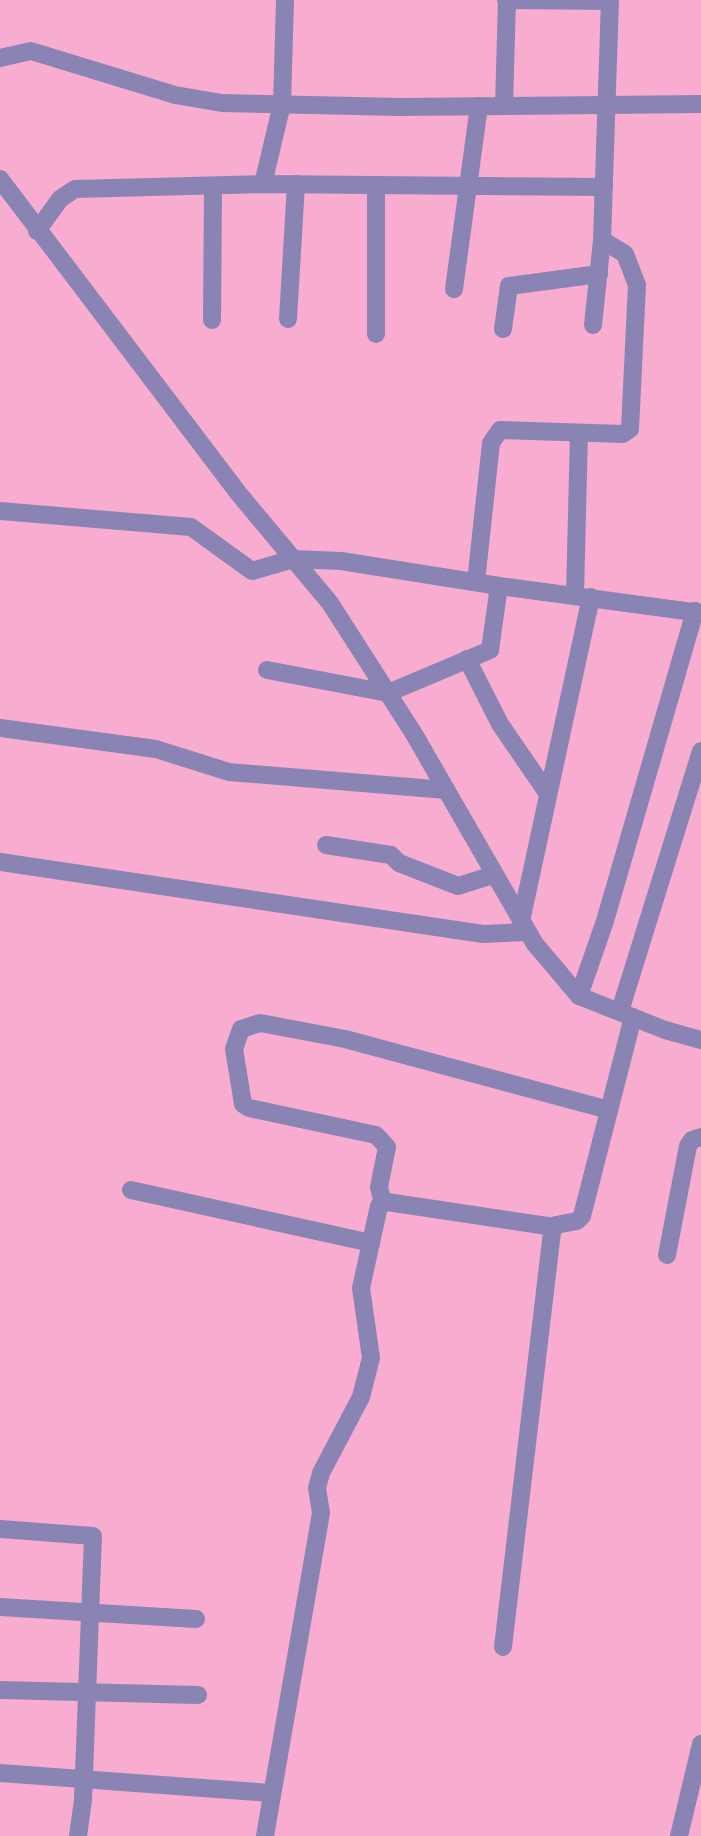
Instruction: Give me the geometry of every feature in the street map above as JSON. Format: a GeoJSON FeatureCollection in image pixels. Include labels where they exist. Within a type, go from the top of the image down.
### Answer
{"type":"FeatureCollection","features":[{"type":"Feature","properties":{"kind":"street"},"geometry":{"type":"LineString","coordinates":[[263,184],[282,104],[285,0]]}},
{"type":"Feature","properties":{"kind":"street"},"geometry":{"type":"LineString","coordinates":[[503,106],[507,0],[610,1],[602,240],[593,326]]}},
{"type":"Feature","properties":{"kind":"street"},"geometry":{"type":"LineString","coordinates":[[0,58],[32,51],[175,95],[222,103],[479,106],[701,104]]}},
{"type":"Feature","properties":{"kind":"street"},"geometry":{"type":"LineString","coordinates":[[454,289],[479,106]]}},
{"type":"Feature","properties":{"kind":"street"},"geometry":{"type":"LineString","coordinates":[[0,178],[239,495],[330,603],[388,693],[524,926],[579,996],[701,1038]]}},
{"type":"Feature","properties":{"kind":"street"},"geometry":{"type":"LineString","coordinates":[[37,230],[60,199],[75,189],[263,184],[604,187]]}},
{"type":"Feature","properties":{"kind":"street"},"geometry":{"type":"LineString","coordinates":[[289,319],[296,184]]}},
{"type":"Feature","properties":{"kind":"street"},"geometry":{"type":"LineString","coordinates":[[376,185],[376,334]]}},
{"type":"Feature","properties":{"kind":"street"},"geometry":{"type":"LineString","coordinates":[[212,320],[213,187]]}},
{"type":"Feature","properties":{"kind":"street"},"geometry":{"type":"LineString","coordinates":[[476,582],[491,443],[496,434],[505,428],[623,434],[630,429],[637,285],[625,254],[602,240]]}},
{"type":"Feature","properties":{"kind":"street"},"geometry":{"type":"LineString","coordinates":[[503,329],[509,286],[599,274]]}},
{"type":"Feature","properties":{"kind":"street"},"geometry":{"type":"LineString","coordinates":[[524,926],[583,596],[579,433]]}},
{"type":"Feature","properties":{"kind":"street"},"geometry":{"type":"LineString","coordinates":[[0,511],[191,527],[252,571],[293,559],[341,561],[499,586],[698,612],[605,921],[579,996]]}},
{"type":"Feature","properties":{"kind":"street"},"geometry":{"type":"LineString","coordinates":[[268,670],[388,693],[489,650],[499,586]]}},
{"type":"Feature","properties":{"kind":"street"},"geometry":{"type":"LineString","coordinates":[[467,659],[500,724],[548,794]]}},
{"type":"Feature","properties":{"kind":"street"},"geometry":{"type":"LineString","coordinates":[[0,728],[156,749],[229,772],[446,790]]}},
{"type":"Feature","properties":{"kind":"street"},"geometry":{"type":"LineString","coordinates":[[383,1203],[554,1227],[582,1216],[609,1110],[626,1014],[701,751]]}},
{"type":"Feature","properties":{"kind":"street"},"geometry":{"type":"LineString","coordinates":[[326,845],[391,855],[399,863],[458,886],[493,875]]}},
{"type":"Feature","properties":{"kind":"street"},"geometry":{"type":"LineString","coordinates":[[0,862],[483,934],[524,926]]}},
{"type":"Feature","properties":{"kind":"street"},"geometry":{"type":"LineString","coordinates":[[265,1836],[321,1513],[317,1488],[321,1473],[361,1397],[371,1358],[361,1288],[377,1211],[383,1203],[379,1183],[387,1147],[376,1135],[249,1108],[243,1104],[234,1049],[241,1029],[260,1023],[345,1039],[609,1110]]}},
{"type":"Feature","properties":{"kind":"street"},"geometry":{"type":"LineString","coordinates":[[667,1255],[688,1146],[692,1140],[701,1137]]}},
{"type":"Feature","properties":{"kind":"street"},"geometry":{"type":"LineString","coordinates":[[131,1189],[371,1243]]}},
{"type":"Feature","properties":{"kind":"street"},"geometry":{"type":"LineString","coordinates":[[503,1647],[554,1227]]}},
{"type":"Feature","properties":{"kind":"street"},"geometry":{"type":"LineString","coordinates":[[0,1529],[93,1536],[78,1836]]}},
{"type":"Feature","properties":{"kind":"street"},"geometry":{"type":"LineString","coordinates":[[0,1607],[196,1619]]}},
{"type":"Feature","properties":{"kind":"street"},"geometry":{"type":"LineString","coordinates":[[0,1690],[198,1695]]}},
{"type":"Feature","properties":{"kind":"street"},"geometry":{"type":"LineString","coordinates":[[679,1836],[701,1744]]}},
{"type":"Feature","properties":{"kind":"street"},"geometry":{"type":"LineString","coordinates":[[0,1773],[271,1793]]}}]}
